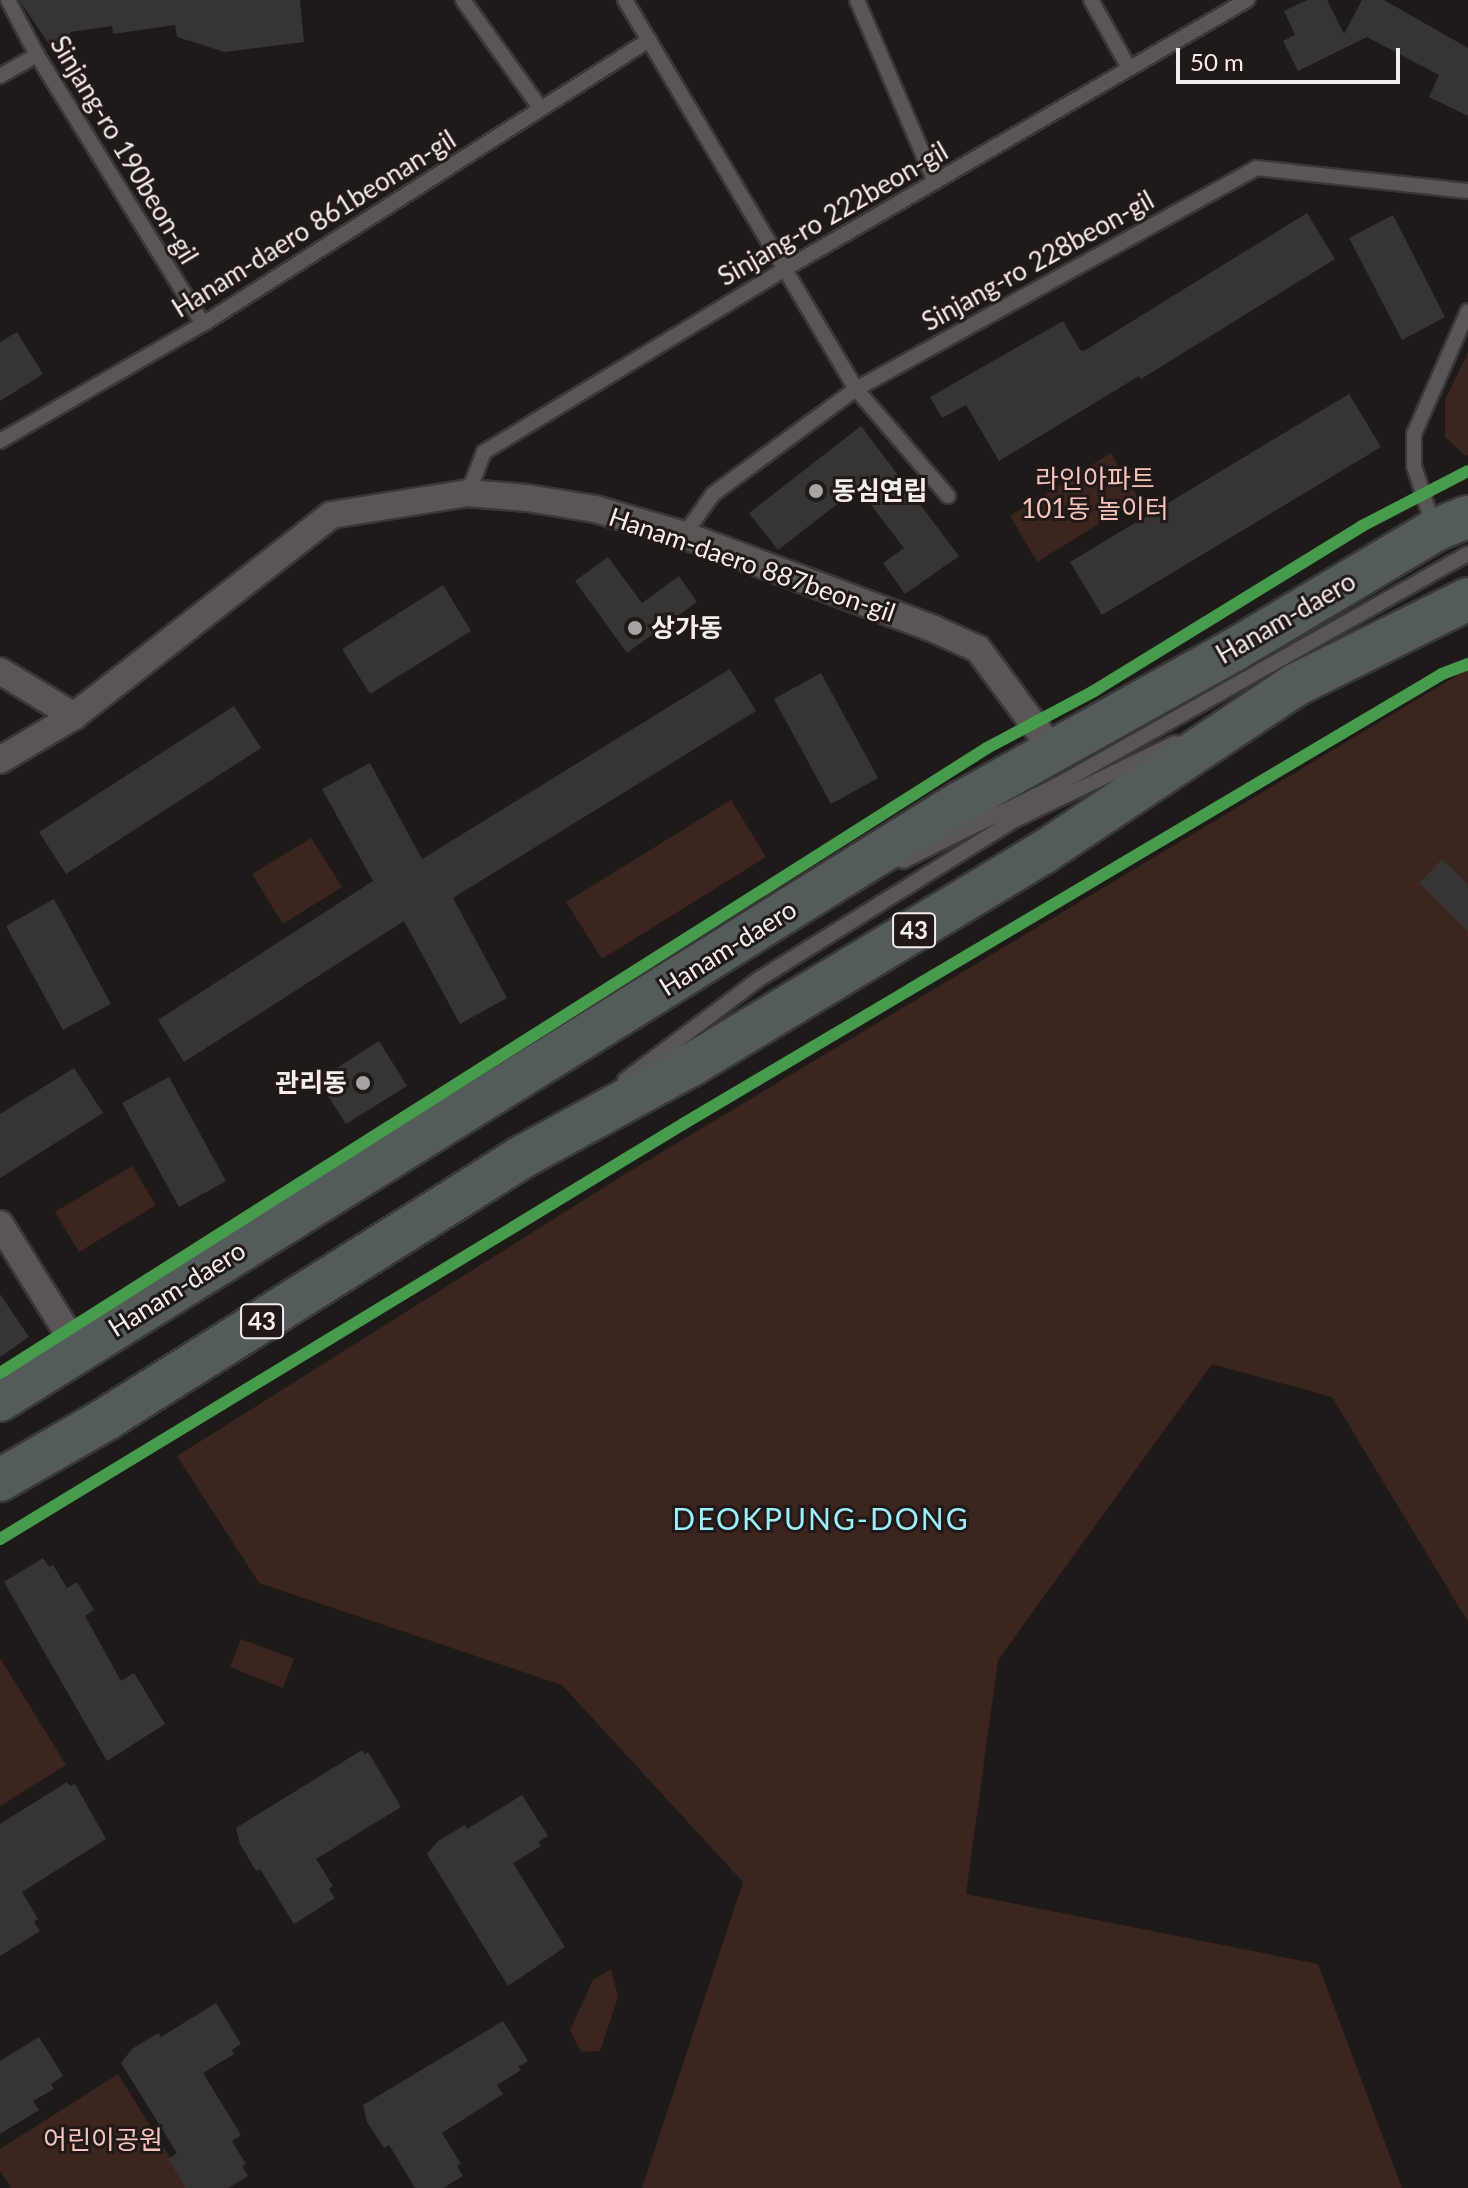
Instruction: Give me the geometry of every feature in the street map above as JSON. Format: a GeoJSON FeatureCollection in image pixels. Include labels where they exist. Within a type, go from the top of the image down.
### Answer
{"type":"FeatureCollection","features":[{"type":"Feature","properties":{"kind":"main road","name":"Hanam-daero"},"geometry":{"type":"LineString","coordinates":[[0,1400],[1052,749],[1234,650],[1452,524]]}},
{"type":"Feature","properties":{"kind":"main road","name":"43"},"geometry":{"type":"LineString","coordinates":[[0,1480],[106,1419],[522,1157],[691,1065],[1044,852],[1295,685],[1468,599]]}},
{"type":"Feature","properties":{"kind":"street","name":"Hanam-daero 887beon-gil"},"geometry":{"type":"LineString","coordinates":[[0,760],[74,716],[331,515],[468,493],[527,498],[595,509],[684,535],[978,649],[1052,749]]}},
{"type":"Feature","properties":{"kind":"street"},"geometry":{"type":"LineString","coordinates":[[0,671],[74,716]]}},
{"type":"Feature","properties":{"kind":"street"},"geometry":{"type":"LineString","coordinates":[[0,1224],[79,1351]]}},
{"type":"Feature","properties":{"kind":"lane","name":"Sinjang-ro 190beon-gil"},"geometry":{"type":"LineString","coordinates":[[8,0],[37,55],[203,324]]}},
{"type":"Feature","properties":{"kind":"lane"},"geometry":{"type":"LineString","coordinates":[[463,0],[541,109]]}},
{"type":"Feature","properties":{"kind":"lane"},"geometry":{"type":"LineString","coordinates":[[625,0],[856,389],[948,496]]}},
{"type":"Feature","properties":{"kind":"lane"},"geometry":{"type":"LineString","coordinates":[[857,0],[935,182]]}},
{"type":"Feature","properties":{"kind":"lane"},"geometry":{"type":"LineString","coordinates":[[1091,0],[1129,68]]}},
{"type":"Feature","properties":{"kind":"lane","name":"Sinjang-ro 222beon-gil"},"geometry":{"type":"LineString","coordinates":[[468,493],[484,452],[785,269],[1247,0]]}},
{"type":"Feature","properties":{"kind":"lane","name":"Hanam-daero 861beonan-gil"},"geometry":{"type":"LineString","coordinates":[[0,441],[203,324],[649,40]]}},
{"type":"Feature","properties":{"kind":"lane"},"geometry":{"type":"LineString","coordinates":[[0,76],[37,55]]}},
{"type":"Feature","properties":{"kind":"lane","name":"Sinjang-ro 228beon-gil"},"geometry":{"type":"LineString","coordinates":[[684,535],[713,494],[856,389],[1256,168],[1468,191]]}},
{"type":"Feature","properties":{"kind":"lane"},"geometry":{"type":"LineString","coordinates":[[1452,524],[1414,466],[1414,434],[1468,311]]}},
{"type":"Feature","properties":{"kind":"lane"},"geometry":{"type":"LineString","coordinates":[[890,867],[1061,783],[1468,554]]}},
{"type":"Feature","properties":{"kind":"lane"},"geometry":{"type":"LineString","coordinates":[[734,945],[876,874]]}},
{"type":"Feature","properties":{"kind":"green space"},"geometry":{"type":"Polygon","coordinates":[[[1468,352],[1466,456],[1445,437],[1445,400],[1468,352]]]}},
{"type":"Feature","properties":{"kind":"green space","name":"라인아파트 101동 놀이터"},"geometry":{"type":"Polygon","coordinates":[[[1111,453],[1139,499],[1037,562],[1010,516],[1111,453]]]}},
{"type":"Feature","properties":{"kind":"green space"},"geometry":{"type":"Polygon","coordinates":[[[1468,669],[1468,1622],[1332,1397],[1212,1364],[998,1660],[966,1894],[1318,1964],[1402,2188],[642,2188],[743,1882],[562,1685],[259,1583],[177,1456],[622,1176],[1468,669]]]}},
{"type":"Feature","properties":{"kind":"green space"},"geometry":{"type":"Polygon","coordinates":[[[731,800],[766,857],[602,959],[566,902],[731,800]]]}},
{"type":"Feature","properties":{"kind":"green space"},"geometry":{"type":"Polygon","coordinates":[[[311,838],[342,887],[283,924],[252,874],[311,838]]]}},
{"type":"Feature","properties":{"kind":"green space"},"geometry":{"type":"Polygon","coordinates":[[[132,1166],[156,1205],[79,1252],[55,1212],[132,1166]]]}},
{"type":"Feature","properties":{"kind":"green space"},"geometry":{"type":"Polygon","coordinates":[[[241,1639],[294,1659],[283,1688],[230,1667],[241,1639]]]}},
{"type":"Feature","properties":{"kind":"green space"},"geometry":{"type":"Polygon","coordinates":[[[0,1658],[66,1765],[0,1806],[0,1658]]]}},
{"type":"Feature","properties":{"kind":"green space"},"geometry":{"type":"Polygon","coordinates":[[[611,1969],[618,1997],[600,2051],[581,2052],[570,2030],[593,1980],[611,1969]]]}},
{"type":"Feature","properties":{"kind":"green space","name":"어린이공원"},"geometry":{"type":"Polygon","coordinates":[[[118,2074],[189,2188],[11,2188],[0,2171],[0,2149],[118,2074]]]}},
{"type":"Feature","properties":{"kind":"building"},"geometry":{"type":"Polygon","coordinates":[[[19,0],[300,0],[304,42],[225,52],[177,37],[175,25],[113,34],[112,26],[70,32],[70,75],[19,0]]]}},
{"type":"Feature","properties":{"kind":"building"},"geometry":{"type":"Polygon","coordinates":[[[1307,0],[1327,0],[1344,34],[1362,0],[1384,0],[1468,48],[1468,116],[1429,97],[1439,75],[1367,37],[1298,71],[1283,41],[1295,35],[1284,11],[1307,0]]]}},
{"type":"Feature","properties":{"kind":"building"},"geometry":{"type":"Polygon","coordinates":[[[1307,213],[1335,259],[1141,379],[1139,376],[999,461],[966,405],[942,418],[930,397],[1063,321],[1080,350],[1084,351],[1307,213]]]}},
{"type":"Feature","properties":{"kind":"building"},"geometry":{"type":"Polygon","coordinates":[[[1393,215],[1445,317],[1402,340],[1349,238],[1393,215]]]}},
{"type":"Feature","properties":{"kind":"building"},"geometry":{"type":"Polygon","coordinates":[[[17,332],[43,374],[0,401],[0,342],[17,332]]]}},
{"type":"Feature","properties":{"kind":"building"},"geometry":{"type":"Polygon","coordinates":[[[1349,394],[1381,447],[1102,615],[1070,562],[1349,394]]]}},
{"type":"Feature","properties":{"kind":"building","name":"동심연립"},"geometry":{"type":"Polygon","coordinates":[[[861,426],[959,556],[905,594],[883,563],[904,548],[858,488],[778,550],[749,513],[861,426]]]}},
{"type":"Feature","properties":{"kind":"building","name":"상가동"},"geometry":{"type":"Polygon","coordinates":[[[608,557],[642,603],[679,576],[697,602],[627,653],[575,581],[608,557]]]}},
{"type":"Feature","properties":{"kind":"building"},"geometry":{"type":"Polygon","coordinates":[[[443,585],[471,631],[370,694],[342,649],[443,585]]]}},
{"type":"Feature","properties":{"kind":"building"},"geometry":{"type":"Polygon","coordinates":[[[730,669],[756,711],[453,898],[507,998],[460,1024],[404,921],[184,1062],[158,1020],[373,881],[322,789],[370,763],[422,859],[730,669]]]}},
{"type":"Feature","properties":{"kind":"building"},"geometry":{"type":"Polygon","coordinates":[[[821,673],[878,778],[831,804],[774,699],[821,673]]]}},
{"type":"Feature","properties":{"kind":"building"},"geometry":{"type":"Polygon","coordinates":[[[234,706],[261,748],[66,874],[39,832],[234,706]]]}},
{"type":"Feature","properties":{"kind":"building"},"geometry":{"type":"Polygon","coordinates":[[[1442,859],[1468,885],[1468,932],[1419,883],[1442,859]]]}},
{"type":"Feature","properties":{"kind":"building"},"geometry":{"type":"Polygon","coordinates":[[[54,899],[111,1004],[63,1030],[6,926],[54,899]]]}},
{"type":"Feature","properties":{"kind":"building","name":"관리동"},"geometry":{"type":"Polygon","coordinates":[[[379,1041],[407,1086],[346,1124],[318,1080],[379,1041]]]}},
{"type":"Feature","properties":{"kind":"building"},"geometry":{"type":"Polygon","coordinates":[[[74,1068],[103,1113],[0,1178],[0,1114],[74,1068]]]}},
{"type":"Feature","properties":{"kind":"building"},"geometry":{"type":"Polygon","coordinates":[[[169,1077],[226,1181],[179,1207],[122,1103],[169,1077]]]}},
{"type":"Feature","properties":{"kind":"building"},"geometry":{"type":"Polygon","coordinates":[[[0,1294],[29,1337],[0,1357],[0,1294]]]}},
{"type":"Feature","properties":{"kind":"building"},"geometry":{"type":"Polygon","coordinates":[[[43,1558],[49,1567],[53,1565],[67,1588],[77,1582],[94,1610],[85,1616],[121,1681],[134,1673],[165,1724],[107,1761],[4,1582],[43,1558]]]}},
{"type":"Feature","properties":{"kind":"building"},"geometry":{"type":"Polygon","coordinates":[[[362,1750],[365,1754],[368,1752],[401,1807],[316,1859],[333,1886],[329,1889],[335,1898],[294,1924],[260,1869],[256,1871],[240,1844],[236,1828],[362,1750]]]}},
{"type":"Feature","properties":{"kind":"building"},"geometry":{"type":"Polygon","coordinates":[[[67,1782],[70,1786],[75,1784],[106,1839],[22,1892],[38,1919],[34,1922],[40,1931],[0,1956],[0,1824],[67,1782]]]}},
{"type":"Feature","properties":{"kind":"building"},"geometry":{"type":"Polygon","coordinates":[[[522,1795],[548,1836],[538,1842],[541,1846],[513,1863],[565,1947],[508,1986],[427,1854],[438,1841],[465,1825],[467,1829],[522,1795]]]}},
{"type":"Feature","properties":{"kind":"building"},"geometry":{"type":"Polygon","coordinates":[[[216,2003],[241,2044],[232,2050],[234,2054],[203,2073],[241,2135],[232,2141],[246,2164],[242,2166],[248,2176],[228,2188],[186,2188],[168,2159],[177,2153],[121,2063],[132,2049],[158,2033],[161,2037],[216,2003]]]}},
{"type":"Feature","properties":{"kind":"building"},"geometry":{"type":"Polygon","coordinates":[[[503,2021],[528,2061],[518,2067],[521,2070],[497,2085],[503,2094],[442,2133],[461,2164],[457,2166],[463,2176],[443,2188],[415,2188],[389,2145],[384,2148],[367,2122],[363,2105],[503,2021]]]}},
{"type":"Feature","properties":{"kind":"building"},"geometry":{"type":"Polygon","coordinates":[[[39,2037],[63,2076],[51,2084],[54,2089],[33,2101],[39,2110],[0,2134],[0,2061],[39,2037]]]}},
{"type":"Feature","properties":{"kind":"cycle path"},"geometry":{"type":"LineString","coordinates":[[0,1373],[987,748],[1094,691],[1362,526],[1468,471]]}},
{"type":"Feature","properties":{"kind":"cycle path"},"geometry":{"type":"LineString","coordinates":[[0,1539],[683,1124],[1442,674],[1468,664]]}},
{"type":"Feature","properties":{"kind":"place","name":"동심연립"},"geometry":{"type":"Point","coordinates":[816,491]}},
{"type":"Feature","properties":{"kind":"place","name":"상가동"},"geometry":{"type":"Point","coordinates":[635,628]}},
{"type":"Feature","properties":{"kind":"place","name":"관리동"},"geometry":{"type":"Point","coordinates":[363,1083]}},
{"type":"Feature","properties":{"kind":"district","name":"DEOKPUNG-DONG"},"geometry":{"type":"Point","coordinates":[821,1518]}}]}
